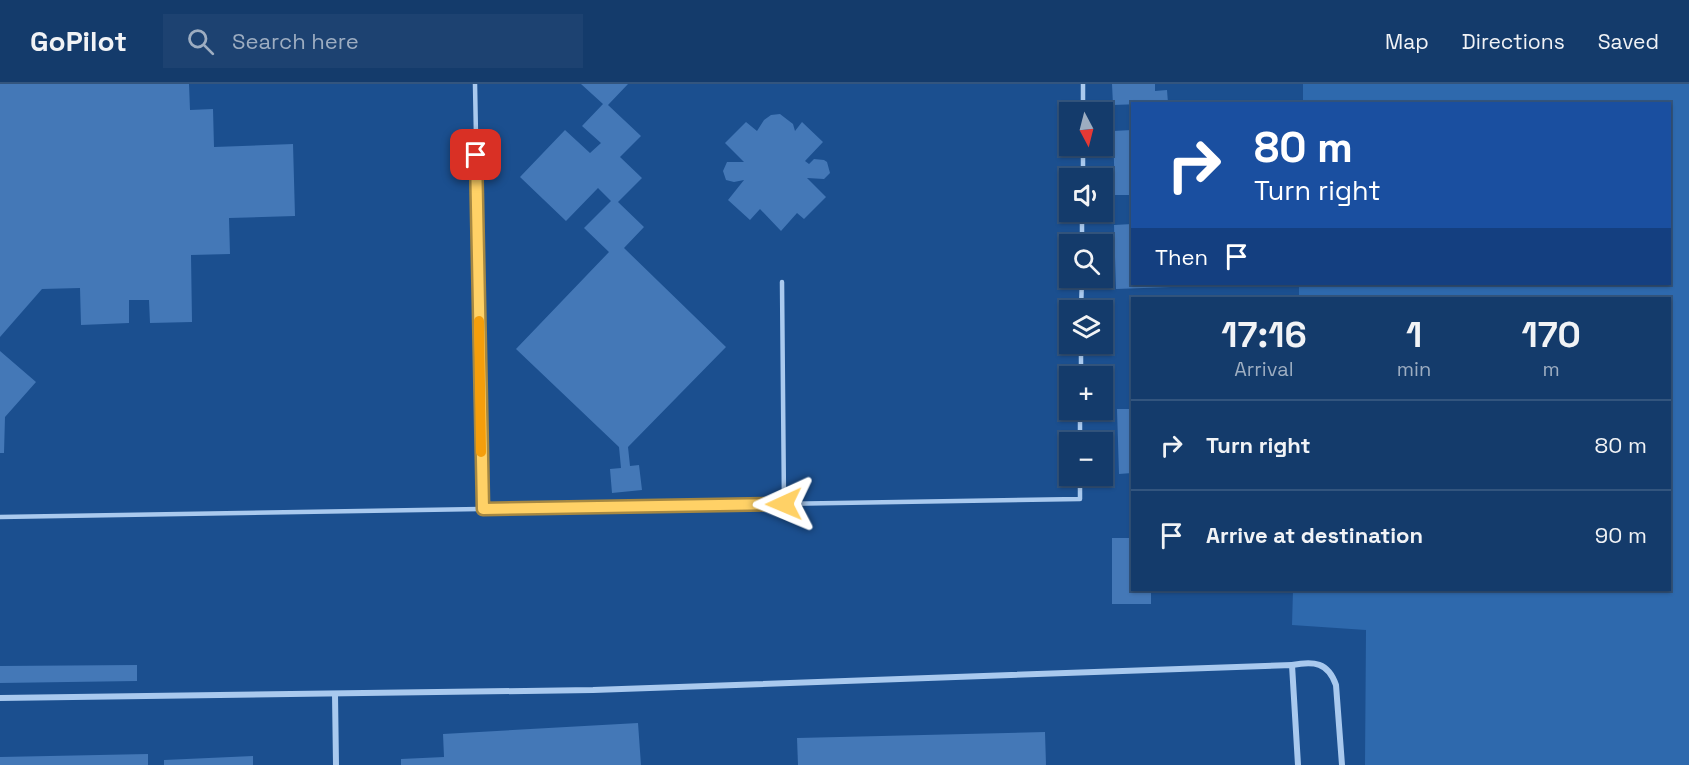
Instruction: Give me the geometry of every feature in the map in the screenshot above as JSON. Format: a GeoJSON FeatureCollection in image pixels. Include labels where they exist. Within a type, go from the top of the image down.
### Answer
{"type":"FeatureCollection","features":[{"type":"Feature","properties":{"kind":"street"},"geometry":{"type":"LineString","coordinates":[[0,698],[593,690],[1304,663],[1320,664],[1332,674],[1336,685],[1342,765]]}},
{"type":"Feature","properties":{"kind":"street"},"geometry":{"type":"LineString","coordinates":[[1292,665],[1298,765]]}},
{"type":"Feature","properties":{"kind":"street"},"geometry":{"type":"LineString","coordinates":[[335,694],[336,765]]}},
{"type":"Feature","properties":{"kind":"lane"},"geometry":{"type":"LineString","coordinates":[[475,84],[483,509]]}},
{"type":"Feature","properties":{"kind":"lane"},"geometry":{"type":"LineString","coordinates":[[1083,84],[1083,102]]}},
{"type":"Feature","properties":{"kind":"lane"},"geometry":{"type":"LineString","coordinates":[[782,282],[784,504]]}},
{"type":"Feature","properties":{"kind":"lane"},"geometry":{"type":"LineString","coordinates":[[0,517],[1080,499],[1080,486]]}},
{"type":"Feature","properties":{"kind":"shaded area"},"geometry":{"type":"Polygon","coordinates":[[[1303,84],[1689,84],[1689,765],[1365,765],[1366,630],[1292,625],[1293,591],[1671,591],[1671,297],[1299,297],[1299,285],[1671,285],[1671,102],[1303,102],[1303,84]]]}},
{"type":"Feature","properties":{"kind":"building"},"geometry":{"type":"Polygon","coordinates":[[[0,84],[189,84],[190,110],[213,109],[214,147],[293,144],[295,216],[229,218],[230,254],[191,255],[192,322],[150,323],[149,300],[129,300],[129,323],[81,325],[80,288],[42,289],[0,337],[0,84]]]}},
{"type":"Feature","properties":{"kind":"building"},"geometry":{"type":"Polygon","coordinates":[[[581,84],[628,84],[608,105],[641,136],[620,157],[642,178],[618,202],[644,227],[624,248],[726,347],[628,447],[630,466],[639,465],[642,490],[612,493],[610,469],[621,468],[619,447],[516,349],[609,252],[584,228],[611,201],[598,188],[566,221],[520,177],[565,130],[590,153],[601,143],[582,126],[603,104],[581,84]]]}},
{"type":"Feature","properties":{"kind":"building"},"geometry":{"type":"Polygon","coordinates":[[[1112,84],[1155,84],[1155,91],[1167,90],[1168,102],[1131,102],[1131,104],[1113,105],[1112,84]]]}},
{"type":"Feature","properties":{"kind":"building"},"geometry":{"type":"Polygon","coordinates":[[[780,114],[793,124],[795,131],[802,122],[823,142],[805,161],[809,164],[814,159],[824,160],[827,162],[830,173],[824,179],[807,178],[826,197],[804,219],[797,213],[781,231],[760,209],[750,220],[728,200],[744,180],[734,182],[726,180],[723,171],[727,162],[744,162],[725,143],[746,122],[757,131],[764,120],[771,115],[780,114]]]}},
{"type":"Feature","properties":{"kind":"building"},"geometry":{"type":"Polygon","coordinates":[[[1131,130],[1131,195],[1115,195],[1113,131],[1131,130]]]}},
{"type":"Feature","properties":{"kind":"building"},"geometry":{"type":"Polygon","coordinates":[[[1131,224],[1131,285],[1171,285],[1171,287],[1116,289],[1114,225],[1131,224]]]}},
{"type":"Feature","properties":{"kind":"building"},"geometry":{"type":"Polygon","coordinates":[[[0,351],[36,382],[5,417],[4,453],[0,453],[0,351]]]}},
{"type":"Feature","properties":{"kind":"building"},"geometry":{"type":"Polygon","coordinates":[[[1117,409],[1131,409],[1131,473],[1119,474],[1117,409]]]}},
{"type":"Feature","properties":{"kind":"building"},"geometry":{"type":"Polygon","coordinates":[[[1112,538],[1131,538],[1131,591],[1151,591],[1151,604],[1112,604],[1112,538]]]}},
{"type":"Feature","properties":{"kind":"building"},"geometry":{"type":"Polygon","coordinates":[[[137,665],[137,681],[0,683],[0,666],[137,665]]]}},
{"type":"Feature","properties":{"kind":"building"},"geometry":{"type":"Polygon","coordinates":[[[638,723],[641,765],[401,765],[401,759],[444,757],[443,734],[638,723]]]}},
{"type":"Feature","properties":{"kind":"building"},"geometry":{"type":"Polygon","coordinates":[[[1045,732],[1046,765],[798,765],[797,738],[1045,732]]]}},
{"type":"Feature","properties":{"kind":"building"},"geometry":{"type":"Polygon","coordinates":[[[148,754],[148,765],[0,765],[0,757],[148,754]]]}},
{"type":"Feature","properties":{"kind":"building"},"geometry":{"type":"Polygon","coordinates":[[[253,756],[253,765],[164,765],[164,760],[253,756]]]}},
{"type":"Feature","properties":{"kind":"slow traffic"},"geometry":{"type":"LineString","coordinates":[[479,321],[481,452]]}},
{"type":"Feature","properties":{"kind":"route"},"geometry":{"type":"LineString","coordinates":[[476,155],[483,509],[784,504]]}}]}
